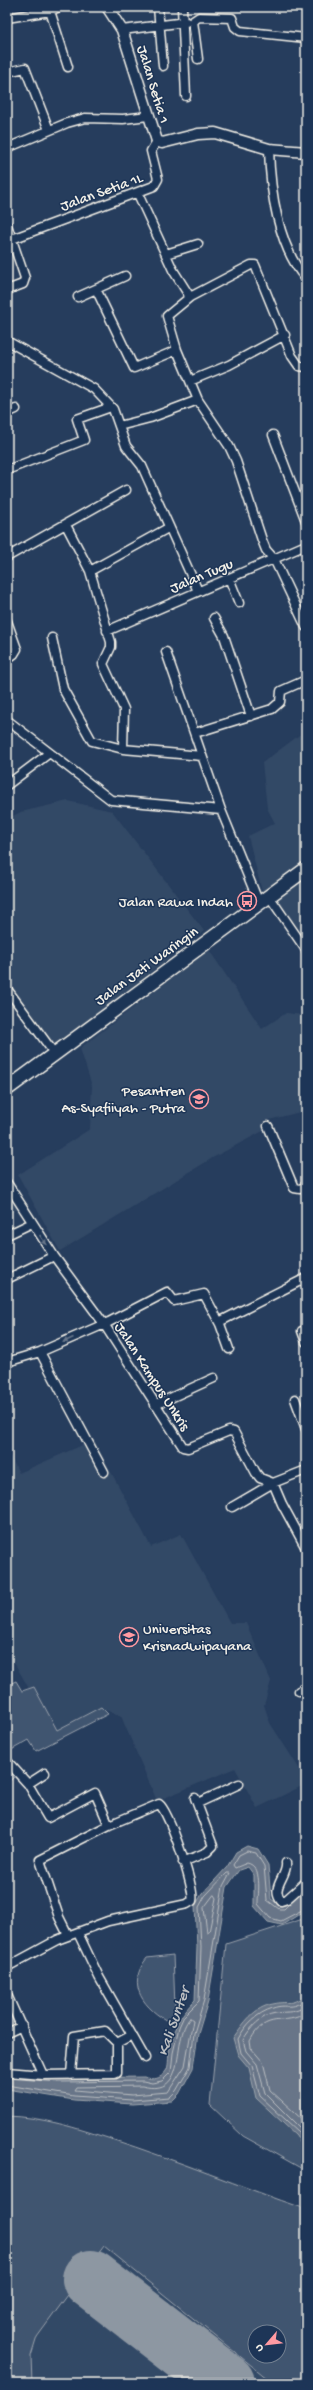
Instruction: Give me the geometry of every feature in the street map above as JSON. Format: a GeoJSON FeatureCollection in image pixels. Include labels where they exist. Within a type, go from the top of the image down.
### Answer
{"type":"FeatureCollection","features":[{"type":"Feature","properties":{"kind":"main road","name":"Jalan Jati Waringin"},"geometry":{"type":"LineString","coordinates":[[7,1089],[306,869]]}},
{"type":"Feature","properties":{"kind":"street"},"geometry":{"type":"LineString","coordinates":[[7,18],[50,11],[58,7]]}},
{"type":"Feature","properties":{"kind":"street","name":"Jalan Setia 1"},"geometry":{"type":"LineString","coordinates":[[107,7],[122,30],[157,141],[162,143],[198,134],[211,133],[269,149],[306,152]]}},
{"type":"Feature","properties":{"kind":"street"},"geometry":{"type":"LineString","coordinates":[[158,7],[164,66]]}},
{"type":"Feature","properties":{"kind":"street"},"geometry":{"type":"LineString","coordinates":[[182,7],[186,96]]}},
{"type":"Feature","properties":{"kind":"street"},"geometry":{"type":"LineString","coordinates":[[50,11],[68,68]]}},
{"type":"Feature","properties":{"kind":"street"},"geometry":{"type":"LineString","coordinates":[[122,30],[193,21],[199,17],[232,18],[235,27],[240,31],[306,38]]}},
{"type":"Feature","properties":{"kind":"street"},"geometry":{"type":"LineString","coordinates":[[193,21],[198,59]]}},
{"type":"Feature","properties":{"kind":"street"},"geometry":{"type":"LineString","coordinates":[[7,72],[25,68],[49,130]]}},
{"type":"Feature","properties":{"kind":"street"},"geometry":{"type":"LineString","coordinates":[[7,148],[67,123],[91,117],[123,119],[148,116]]}},
{"type":"Feature","properties":{"kind":"street","name":"Jalan Setia 1L"},"geometry":{"type":"LineString","coordinates":[[12,239],[138,194],[157,184],[156,169],[151,151],[157,141]]}},
{"type":"Feature","properties":{"kind":"street"},"geometry":{"type":"LineString","coordinates":[[269,149],[269,178],[280,228],[306,279]]}},
{"type":"Feature","properties":{"kind":"street"},"geometry":{"type":"LineString","coordinates":[[138,194],[166,254],[190,297]]}},
{"type":"Feature","properties":{"kind":"street"},"geometry":{"type":"LineString","coordinates":[[7,225],[24,281],[23,284],[7,290]]}},
{"type":"Feature","properties":{"kind":"street"},"geometry":{"type":"LineString","coordinates":[[166,254],[198,244]]}},
{"type":"Feature","properties":{"kind":"street"},"geometry":{"type":"LineString","coordinates":[[306,367],[299,366],[295,361],[286,335],[255,265],[251,265],[190,297],[167,316],[177,350],[198,400],[229,446],[266,550],[274,559],[306,627]]}},
{"type":"Feature","properties":{"kind":"street"},"geometry":{"type":"LineString","coordinates":[[78,298],[125,276]]}},
{"type":"Feature","properties":{"kind":"street"},"geometry":{"type":"LineString","coordinates":[[96,289],[134,368],[177,350]]}},
{"type":"Feature","properties":{"kind":"street"},"geometry":{"type":"LineString","coordinates":[[190,381],[229,365],[286,335]]}},
{"type":"Feature","properties":{"kind":"street"},"geometry":{"type":"LineString","coordinates":[[7,341],[94,389],[111,407],[120,426],[126,446],[142,466],[168,528],[198,591]]}},
{"type":"Feature","properties":{"kind":"street"},"geometry":{"type":"LineString","coordinates":[[120,426],[150,418],[198,400]]}},
{"type":"Feature","properties":{"kind":"street"},"geometry":{"type":"LineString","coordinates":[[7,470],[84,440],[77,419],[111,407]]}},
{"type":"Feature","properties":{"kind":"street"},"geometry":{"type":"LineString","coordinates":[[7,413],[16,409]]}},
{"type":"Feature","properties":{"kind":"street"},"geometry":{"type":"LineString","coordinates":[[273,435],[306,521]]}},
{"type":"Feature","properties":{"kind":"street"},"geometry":{"type":"LineString","coordinates":[[7,557],[126,490]]}},
{"type":"Feature","properties":{"kind":"street"},"geometry":{"type":"LineString","coordinates":[[66,524],[90,571],[107,631],[111,647],[103,664],[124,709],[123,749]]}},
{"type":"Feature","properties":{"kind":"street"},"geometry":{"type":"LineString","coordinates":[[90,571],[168,528]]}},
{"type":"Feature","properties":{"kind":"street","name":"Jalan Tugu"},"geometry":{"type":"LineString","coordinates":[[107,631],[306,545]]}},
{"type":"Feature","properties":{"kind":"street"},"geometry":{"type":"LineString","coordinates":[[229,578],[239,603]]}},
{"type":"Feature","properties":{"kind":"street"},"geometry":{"type":"LineString","coordinates":[[214,618],[224,636],[251,716]]}},
{"type":"Feature","properties":{"kind":"street"},"geometry":{"type":"LineString","coordinates":[[7,621],[18,648],[14,654],[7,659]]}},
{"type":"Feature","properties":{"kind":"street"},"geometry":{"type":"LineString","coordinates":[[52,638],[63,689],[86,732],[96,743],[123,749],[202,756]]}},
{"type":"Feature","properties":{"kind":"street"},"geometry":{"type":"LineString","coordinates":[[166,652],[196,733],[202,756],[221,810],[264,900],[306,950]]}},
{"type":"Feature","properties":{"kind":"street"},"geometry":{"type":"LineString","coordinates":[[196,733],[275,707],[280,702],[281,691],[306,680]]}},
{"type":"Feature","properties":{"kind":"street"},"geometry":{"type":"LineString","coordinates":[[7,720],[48,754],[111,800],[221,810]]}},
{"type":"Feature","properties":{"kind":"street"},"geometry":{"type":"LineString","coordinates":[[7,785],[48,754]]}},
{"type":"Feature","properties":{"kind":"street"},"geometry":{"type":"LineString","coordinates":[[7,989],[54,1053]]}},
{"type":"Feature","properties":{"kind":"street"},"geometry":{"type":"LineString","coordinates":[[268,1126],[294,1188],[300,1190],[306,1186]]}},
{"type":"Feature","properties":{"kind":"street"},"geometry":{"type":"LineString","coordinates":[[7,1183],[54,1256],[104,1324],[167,1292],[174,1302],[204,1294],[219,1322],[229,1349]]}},
{"type":"Feature","properties":{"kind":"street"},"geometry":{"type":"LineString","coordinates":[[7,1235],[32,1223]]}},
{"type":"Feature","properties":{"kind":"street"},"geometry":{"type":"LineString","coordinates":[[7,1279],[54,1256]]}},
{"type":"Feature","properties":{"kind":"street"},"geometry":{"type":"LineString","coordinates":[[219,1322],[306,1278]]}},
{"type":"Feature","properties":{"kind":"street","name":"Jalan Kampus Unkris"},"geometry":{"type":"LineString","coordinates":[[7,1362],[40,1352],[104,1324],[155,1405],[185,1448],[229,1431],[234,1432],[256,1473],[260,1478],[274,1483]]}},
{"type":"Feature","properties":{"kind":"street"},"geometry":{"type":"LineString","coordinates":[[302,1331],[306,1342]]}},
{"type":"Feature","properties":{"kind":"street"},"geometry":{"type":"LineString","coordinates":[[40,1352],[104,1472]]}},
{"type":"Feature","properties":{"kind":"street"},"geometry":{"type":"LineString","coordinates":[[155,1405],[214,1378]]}},
{"type":"Feature","properties":{"kind":"street"},"geometry":{"type":"LineString","coordinates":[[295,1399],[306,1429]]}},
{"type":"Feature","properties":{"kind":"street"},"geometry":{"type":"LineString","coordinates":[[232,1508],[274,1483],[306,1470]]}},
{"type":"Feature","properties":{"kind":"street"},"geometry":{"type":"LineString","coordinates":[[274,1483],[282,1504],[306,1548]]}},
{"type":"Feature","properties":{"kind":"street"},"geometry":{"type":"LineString","coordinates":[[7,1761],[28,1784],[48,1818],[95,1794],[109,1825]]}},
{"type":"Feature","properties":{"kind":"street"},"geometry":{"type":"LineString","coordinates":[[28,1784],[45,1773]]}},
{"type":"Feature","properties":{"kind":"street"},"geometry":{"type":"LineString","coordinates":[[183,1862],[207,1852],[213,1846],[196,1801],[238,1784]]}},
{"type":"Feature","properties":{"kind":"street"},"geometry":{"type":"LineString","coordinates":[[7,1967],[68,1935],[78,1933],[108,1920],[187,1904],[192,1901],[191,1889],[166,1812],[159,1804],[109,1825],[40,1860],[59,1917],[68,1935]]}},
{"type":"Feature","properties":{"kind":"street"},"geometry":{"type":"LineString","coordinates":[[286,1863],[277,1890],[277,1895],[281,1901],[287,1899],[306,1882]]}},
{"type":"Feature","properties":{"kind":"street"},"geometry":{"type":"LineString","coordinates":[[78,1933],[99,1977],[145,2058]]}},
{"type":"Feature","properties":{"kind":"street"},"geometry":{"type":"LineString","coordinates":[[7,1995],[43,2075]]}},
{"type":"Feature","properties":{"kind":"street"},"geometry":{"type":"LineString","coordinates":[[7,2033],[22,2026]]}},
{"type":"Feature","properties":{"kind":"street"},"geometry":{"type":"LineString","coordinates":[[7,2072],[43,2075],[71,2075],[115,2074],[117,2072],[117,2043],[105,2031],[74,2036],[71,2075]]}},
{"type":"Feature","properties":{"kind":"street"},"geometry":{"type":"LineString","coordinates":[[117,2043],[132,2035]]}},
{"type":"Feature","properties":{"kind":"shaded area"},"geometry":{"type":"Polygon","coordinates":[[[306,730],[306,950],[263,895],[248,836],[275,823],[267,808],[262,763],[306,730]]]}},
{"type":"Feature","properties":{"kind":"shaded area"},"geometry":{"type":"Polygon","coordinates":[[[68,801],[112,811],[204,931],[53,1047],[7,984],[7,819],[21,812],[68,801]]]}},
{"type":"Feature","properties":{"kind":"shaded area","name":"Pesantren As-Syafiiyah - Putra"},"geometry":{"type":"Polygon","coordinates":[[[209,950],[262,1029],[286,1013],[302,1015],[306,1022],[306,1127],[300,1112],[265,1121],[263,1131],[214,1157],[60,1251],[18,1175],[90,1129],[92,1086],[80,1048],[209,950]]]}},
{"type":"Feature","properties":{"kind":"shaded area"},"geometry":{"type":"Polygon","coordinates":[[[7,1190],[19,1208],[7,1215],[7,1190]]]}},
{"type":"Feature","properties":{"kind":"shaded area","name":"Universitas Krisnadwipayana"},"geometry":{"type":"Polygon","coordinates":[[[94,1440],[151,1547],[181,1534],[230,1623],[246,1623],[271,1681],[264,1705],[270,1723],[306,1779],[306,1784],[257,1808],[235,1768],[157,1801],[121,1716],[103,1709],[55,1734],[7,1650],[7,1562],[9,1561],[7,1553],[7,1450],[19,1473],[94,1440]]]}},
{"type":"Feature","properties":{"kind":"shaded area"},"geometry":{"type":"Polygon","coordinates":[[[16,1681],[22,1691],[34,1687],[57,1730],[101,1707],[108,1714],[36,1751],[29,1740],[8,1752],[7,1685],[16,1681]]]}},
{"type":"Feature","properties":{"kind":"shaded area"},"geometry":{"type":"Polygon","coordinates":[[[7,1764],[16,1775],[7,1784],[7,1764]]]}},
{"type":"Feature","properties":{"kind":"shaded area"},"geometry":{"type":"Polygon","coordinates":[[[306,1918],[306,2171],[243,2136],[210,2105],[226,1944],[306,1918]]]}},
{"type":"Feature","properties":{"kind":"shaded area"},"geometry":{"type":"Polygon","coordinates":[[[173,1955],[175,2007],[171,2023],[153,2011],[146,2003],[138,1987],[138,1978],[141,1968],[147,1958],[173,1955]]]}},
{"type":"Feature","properties":{"kind":"shaded area"},"geometry":{"type":"Polygon","coordinates":[[[7,2116],[40,2118],[70,2126],[189,2165],[306,2209],[306,2383],[7,2383],[7,2116]]]}},
{"type":"Feature","properties":{"kind":"shaded area"},"geometry":{"type":"Polygon","coordinates":[[[7,2116],[34,2118],[98,2135],[136,2147],[306,2209],[306,2383],[273,2383],[250,2364],[287,2364],[287,2324],[247,2324],[247,2362],[104,2246],[37,2337],[31,2356],[32,2383],[7,2383],[7,2116]]]}},
{"type":"Feature","properties":{"kind":"water"},"geometry":{"type":"Polygon","coordinates":[[[247,1846],[258,1849],[268,1865],[271,1899],[281,1906],[306,1884],[306,1910],[282,1925],[268,1922],[254,1906],[254,1875],[248,1867],[239,1870],[227,1887],[208,2001],[198,2034],[193,2068],[179,2094],[172,2101],[132,2104],[74,2100],[7,2089],[7,2074],[59,2078],[144,2077],[153,2079],[159,2078],[164,2074],[168,2067],[170,2045],[174,2030],[185,2012],[195,2000],[197,1947],[195,1906],[202,1894],[227,1867],[236,1852],[247,1846]]]}},
{"type":"Feature","properties":{"kind":"water"},"geometry":{"type":"Polygon","coordinates":[[[306,1995],[306,2153],[296,2135],[256,2098],[249,2068],[238,2055],[233,2038],[250,2016],[260,2008],[273,2004],[292,2002],[306,1995]]]}},
{"type":"Feature","properties":{"kind":"runway"},"geometry":{"type":"LineString","coordinates":[[91,2279],[226,2383]]}},
{"type":"Feature","properties":{"kind":"place","name":"Jalan Rawa Indah"},"geometry":{"type":"Point","coordinates":[247,901]}},
{"type":"Feature","properties":{"kind":"place","name":"Pesantren As-Syafiiyah - Putra"},"geometry":{"type":"Point","coordinates":[199,1099]}},
{"type":"Feature","properties":{"kind":"place","name":"Universitas Krisnadwipayana"},"geometry":{"type":"Point","coordinates":[129,1637]}},
{"type":"Feature","properties":{"kind":"water label","name":"Kali Sunter"},"geometry":{"type":"Point","coordinates":[172,2021]}}]}
